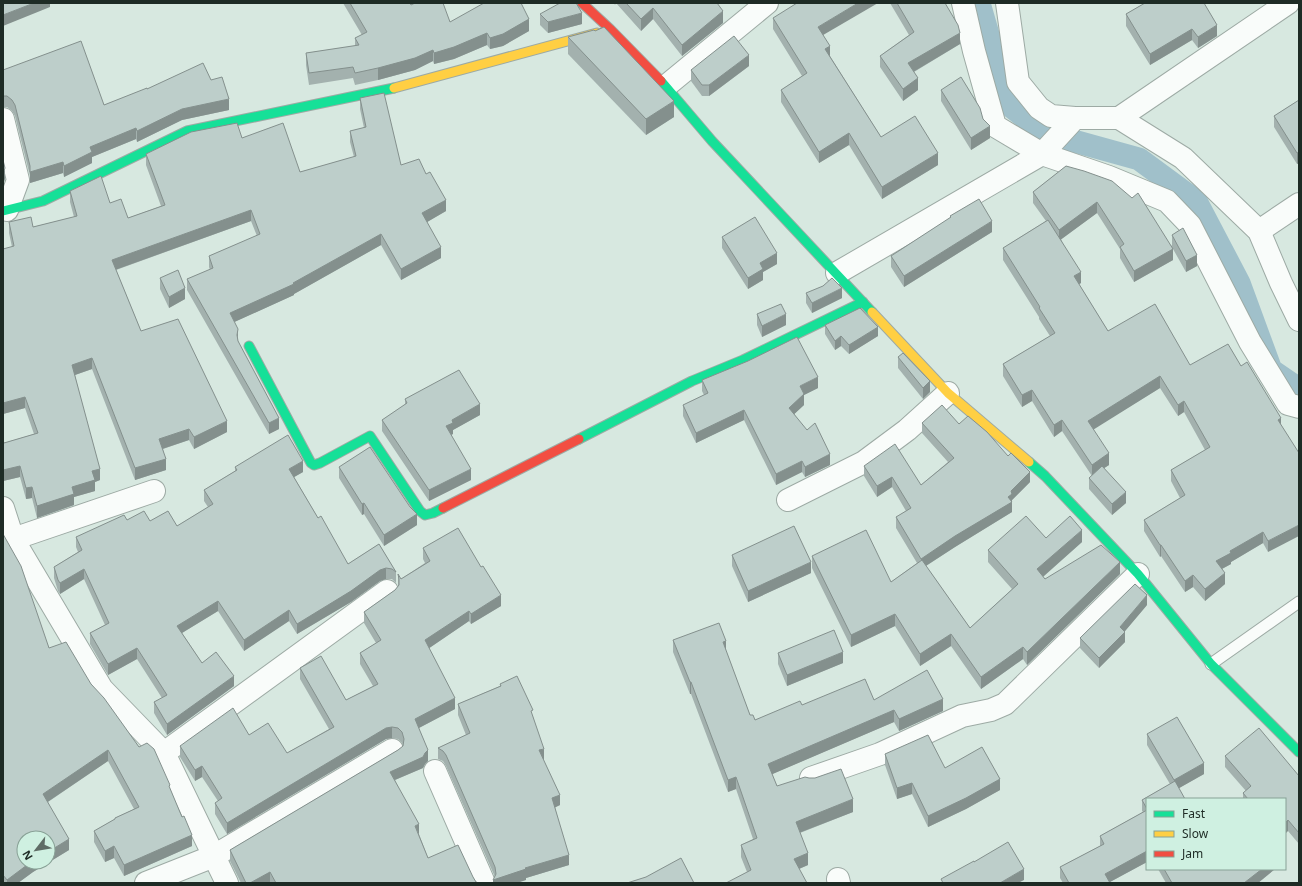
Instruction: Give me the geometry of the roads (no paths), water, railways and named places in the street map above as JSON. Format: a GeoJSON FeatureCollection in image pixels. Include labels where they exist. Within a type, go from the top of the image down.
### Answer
{"type":"FeatureCollection","features":[{"type":"Feature","properties":{"kind":"street"},"geometry":{"type":"LineString","coordinates":[[582,3],[666,86],[712,141],[948,393],[1045,476],[1138,574],[1211,664],[1299,752]]}},
{"type":"Feature","properties":{"kind":"street"},"geometry":{"type":"LineString","coordinates":[[666,86],[767,3]]}},
{"type":"Feature","properties":{"kind":"street"},"geometry":{"type":"LineString","coordinates":[[963,3],[974,51],[995,126],[1042,154],[1109,177],[1167,201],[1190,225],[1250,342],[1288,404],[1299,407]]}},
{"type":"Feature","properties":{"kind":"street"},"geometry":{"type":"LineString","coordinates":[[1119,118],[1288,3]]}},
{"type":"Feature","properties":{"kind":"street"},"geometry":{"type":"LineString","coordinates":[[1009,4],[1018,82],[1039,108],[1051,116],[1075,118],[1119,118],[1182,158],[1259,232],[1299,320]]}},
{"type":"Feature","properties":{"kind":"street"},"geometry":{"type":"LineString","coordinates":[[5,211],[43,201],[187,131],[381,92],[610,29]]}},
{"type":"Feature","properties":{"kind":"street"},"geometry":{"type":"LineString","coordinates":[[837,274],[1042,154],[1075,118]]}},
{"type":"Feature","properties":{"kind":"street"},"geometry":{"type":"LineString","coordinates":[[3,119],[18,180],[5,211]]}},
{"type":"Feature","properties":{"kind":"street"},"geometry":{"type":"LineString","coordinates":[[1259,232],[1299,204]]}},
{"type":"Feature","properties":{"kind":"street"},"geometry":{"type":"LineString","coordinates":[[249,346],[311,463],[314,465],[320,463],[370,436],[420,511],[425,515],[433,513],[692,381],[743,360],[863,302]]}},
{"type":"Feature","properties":{"kind":"street"},"geometry":{"type":"LineString","coordinates":[[788,500],[864,462],[907,430],[948,393]]}},
{"type":"Feature","properties":{"kind":"street"},"geometry":{"type":"LineString","coordinates":[[13,539],[154,491]]}},
{"type":"Feature","properties":{"kind":"street"},"geometry":{"type":"LineString","coordinates":[[3,508],[13,539],[102,688],[164,753],[227,883]]}},
{"type":"Feature","properties":{"kind":"street"},"geometry":{"type":"LineString","coordinates":[[811,778],[880,754],[962,716],[991,710],[1005,704],[1138,574]]}},
{"type":"Feature","properties":{"kind":"street"},"geometry":{"type":"LineString","coordinates":[[164,753],[387,591]]}},
{"type":"Feature","properties":{"kind":"street"},"geometry":{"type":"LineString","coordinates":[[146,883],[214,856],[392,750]]}},
{"type":"Feature","properties":{"kind":"street"},"geometry":{"type":"LineString","coordinates":[[435,771],[484,883]]}},
{"type":"Feature","properties":{"kind":"lane"},"geometry":{"type":"LineString","coordinates":[[1211,664],[1299,602]]}},
{"type":"Feature","properties":{"kind":"waterway"},"geometry":{"type":"LineString","coordinates":[[979,3],[1008,104],[1045,133],[1139,159],[1196,201],[1239,283],[1271,370],[1299,389]]}}]}
